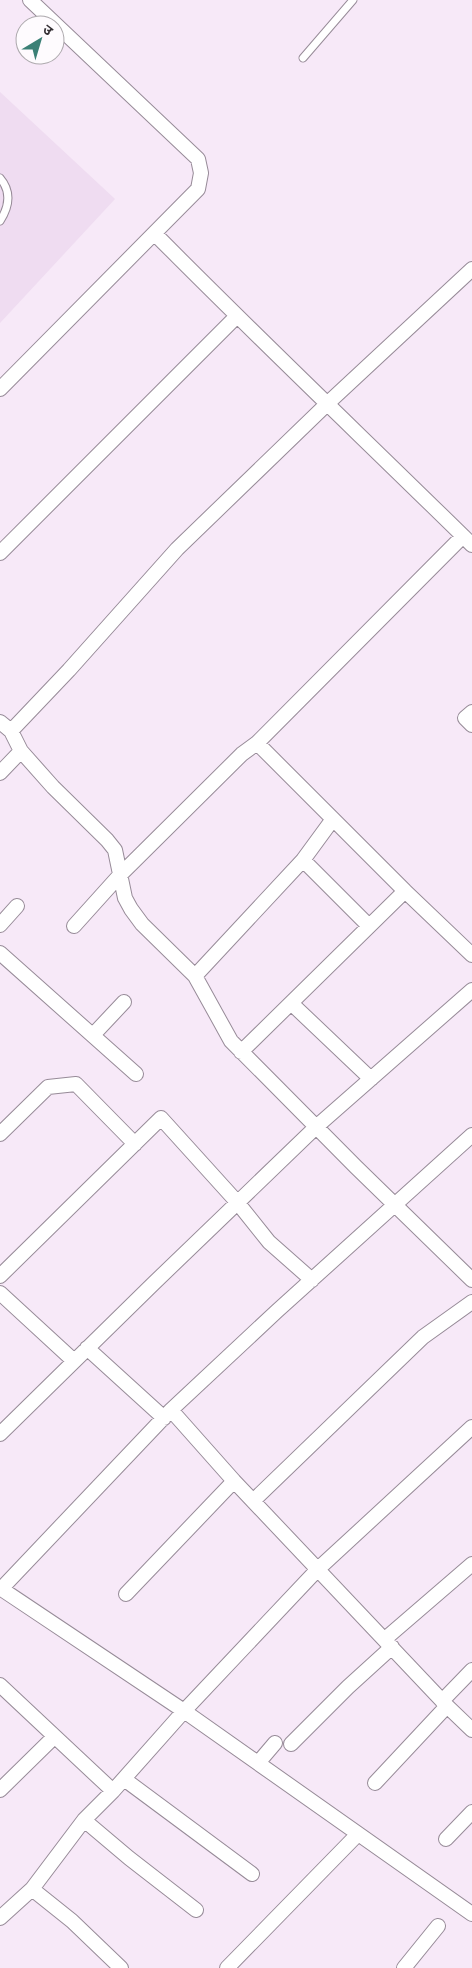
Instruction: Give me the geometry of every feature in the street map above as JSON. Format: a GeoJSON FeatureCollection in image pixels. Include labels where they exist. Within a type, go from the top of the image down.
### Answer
{"type":"FeatureCollection","features":[{"type":"Feature","properties":{"kind":"street"},"geometry":{"type":"LineString","coordinates":[[0,389],[198,189],[201,173],[198,160],[30,0]]}},
{"type":"Feature","properties":{"kind":"street"},"geometry":{"type":"LineString","coordinates":[[74,926],[119,876],[242,754],[257,742],[467,540],[155,234]]}},
{"type":"Feature","properties":{"kind":"street"},"geometry":{"type":"LineString","coordinates":[[471,1276],[316,1127],[231,1041],[195,976],[137,917],[125,898],[114,850],[107,840],[21,751],[5,726],[69,670],[177,549],[328,403],[472,269]]}},
{"type":"Feature","properties":{"kind":"street"},"geometry":{"type":"LineString","coordinates":[[0,553],[237,316]]}},
{"type":"Feature","properties":{"kind":"street"},"geometry":{"type":"LineString","coordinates":[[472,712],[465,718],[472,725]]}},
{"type":"Feature","properties":{"kind":"street"},"geometry":{"type":"LineString","coordinates":[[257,742],[472,955]]}},
{"type":"Feature","properties":{"kind":"street"},"geometry":{"type":"LineString","coordinates":[[0,773],[21,751]]}},
{"type":"Feature","properties":{"kind":"street"},"geometry":{"type":"LineString","coordinates":[[195,976],[303,860],[333,819]]}},
{"type":"Feature","properties":{"kind":"street"},"geometry":{"type":"LineString","coordinates":[[303,860],[370,926]]}},
{"type":"Feature","properties":{"kind":"street"},"geometry":{"type":"LineString","coordinates":[[241,1052],[406,891]]}},
{"type":"Feature","properties":{"kind":"street"},"geometry":{"type":"LineString","coordinates":[[0,924],[17,906]]}},
{"type":"Feature","properties":{"kind":"street"},"geometry":{"type":"LineString","coordinates":[[0,953],[136,1074]]}},
{"type":"Feature","properties":{"kind":"street"},"geometry":{"type":"LineString","coordinates":[[0,1434],[316,1127],[472,990]]}},
{"type":"Feature","properties":{"kind":"street"},"geometry":{"type":"LineString","coordinates":[[93,1035],[124,1002]]}},
{"type":"Feature","properties":{"kind":"street"},"geometry":{"type":"LineString","coordinates":[[291,1003],[370,1079]]}},
{"type":"Feature","properties":{"kind":"street"},"geometry":{"type":"LineString","coordinates":[[0,1134],[48,1087],[76,1084],[135,1144]]}},
{"type":"Feature","properties":{"kind":"street"},"geometry":{"type":"LineString","coordinates":[[0,1276],[161,1118],[238,1202],[268,1242],[312,1280]]}},
{"type":"Feature","properties":{"kind":"street"},"geometry":{"type":"LineString","coordinates":[[472,1135],[168,1414],[0,1589],[184,1711],[472,1914]]}},
{"type":"Feature","properties":{"kind":"street"},"geometry":{"type":"LineString","coordinates":[[0,1293],[74,1361]]}},
{"type":"Feature","properties":{"kind":"street"},"geometry":{"type":"LineString","coordinates":[[253,1501],[423,1337],[472,1302]]}},
{"type":"Feature","properties":{"kind":"street"},"geometry":{"type":"LineString","coordinates":[[87,1348],[168,1414],[472,1730]]}},
{"type":"Feature","properties":{"kind":"street"},"geometry":{"type":"LineString","coordinates":[[0,1918],[32,1889],[84,1820],[318,1569],[472,1427]]}},
{"type":"Feature","properties":{"kind":"street"},"geometry":{"type":"LineString","coordinates":[[126,1594],[234,1481]]}},
{"type":"Feature","properties":{"kind":"street"},"geometry":{"type":"LineString","coordinates":[[291,1744],[348,1687],[388,1643],[472,1564]]}},
{"type":"Feature","properties":{"kind":"street"},"geometry":{"type":"LineString","coordinates":[[375,1783],[445,1704],[472,1670]]}},
{"type":"Feature","properties":{"kind":"street"},"geometry":{"type":"LineString","coordinates":[[0,1685],[113,1791]]}},
{"type":"Feature","properties":{"kind":"street"},"geometry":{"type":"LineString","coordinates":[[0,1790],[54,1737]]}},
{"type":"Feature","properties":{"kind":"street"},"geometry":{"type":"LineString","coordinates":[[258,1763],[275,1743]]}},
{"type":"Feature","properties":{"kind":"street"},"geometry":{"type":"LineString","coordinates":[[124,1779],[252,1874]]}},
{"type":"Feature","properties":{"kind":"street"},"geometry":{"type":"LineString","coordinates":[[446,1840],[472,1812]]}},
{"type":"Feature","properties":{"kind":"street"},"geometry":{"type":"LineString","coordinates":[[84,1820],[196,1910]]}},
{"type":"Feature","properties":{"kind":"street"},"geometry":{"type":"LineString","coordinates":[[226,1968],[358,1834]]}},
{"type":"Feature","properties":{"kind":"street"},"geometry":{"type":"LineString","coordinates":[[32,1889],[72,1921],[121,1968]]}},
{"type":"Feature","properties":{"kind":"street"},"geometry":{"type":"LineString","coordinates":[[404,1968],[438,1926]]}},
{"type":"Feature","properties":{"kind":"lane"},"geometry":{"type":"LineString","coordinates":[[303,58],[353,0]]}},
{"type":"Feature","properties":{"kind":"lane"},"geometry":{"type":"LineString","coordinates":[[0,178],[8,194],[7,209],[0,221]]}},
{"type":"Feature","properties":{"kind":"shaded area"},"geometry":{"type":"Polygon","coordinates":[[[0,92],[115,199],[0,323],[0,92]]]}}]}
